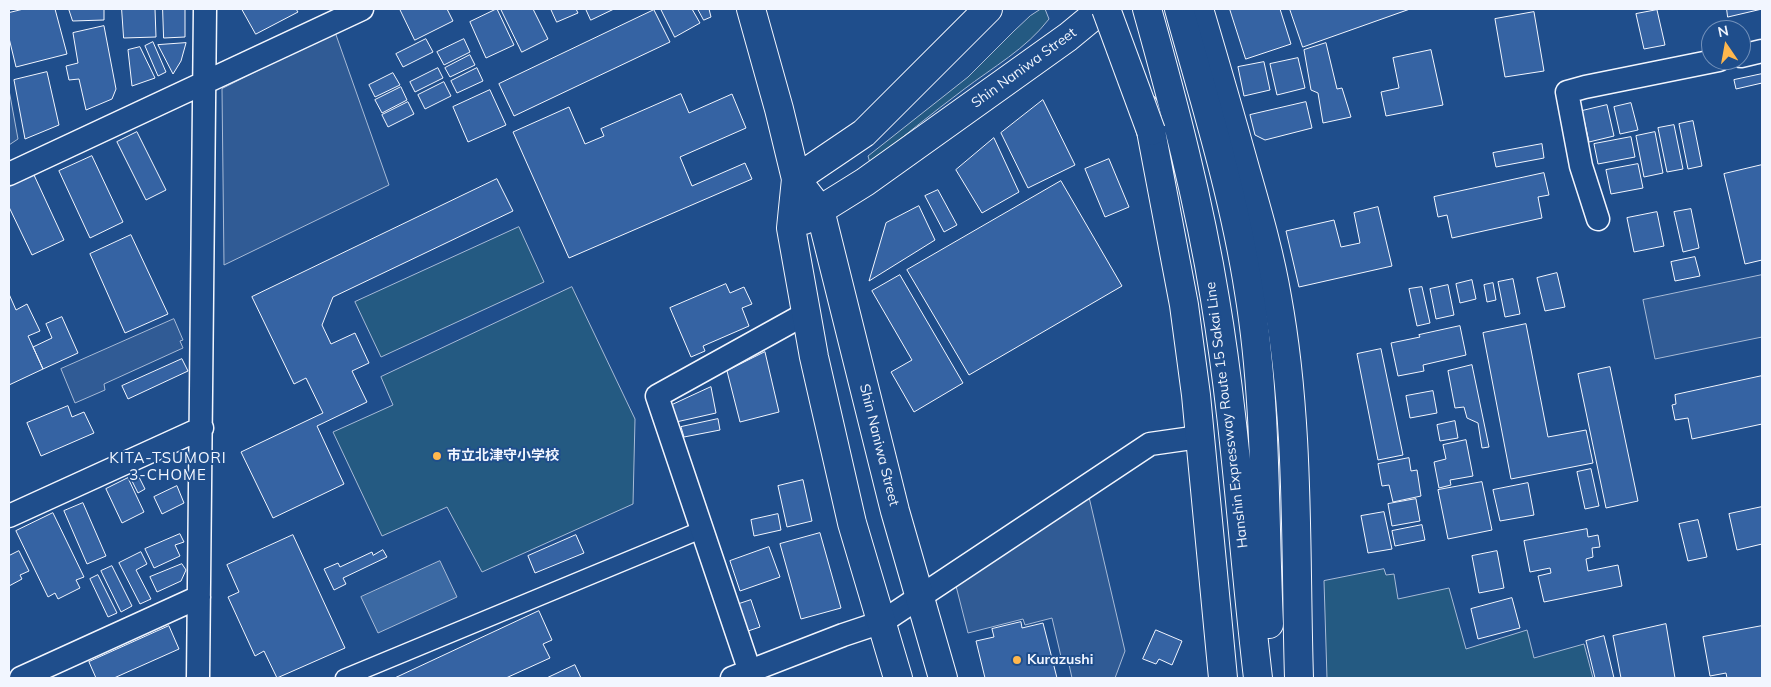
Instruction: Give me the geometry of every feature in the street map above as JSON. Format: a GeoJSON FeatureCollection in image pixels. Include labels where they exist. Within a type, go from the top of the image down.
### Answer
{"type":"FeatureCollection","features":[{"type":"Feature","properties":{"kind":"main road","name":"Shin Naniwa Street"},"geometry":{"type":"LineString","coordinates":[[751,9],[779,108],[796,179],[791,228],[805,314],[852,523],[898,678]]}},
{"type":"Feature","properties":{"kind":"main road","name":"Shin Naniwa Street"},"geometry":{"type":"LineString","coordinates":[[791,228],[865,182],[1060,43],[1102,9]]}},
{"type":"Feature","properties":{"kind":"main road"},"geometry":{"type":"LineString","coordinates":[[1107,9],[1151,130]]}},
{"type":"Feature","properties":{"kind":"main road"},"geometry":{"type":"LineString","coordinates":[[1107,9],[1157,189],[1176,301],[1208,576],[1212,678]]}},
{"type":"Feature","properties":{"kind":"main road","name":"Hanshin Expressway Route 15 Sakai Line"},"geometry":{"type":"LineString","coordinates":[[1118,9],[1151,130],[1184,305],[1196,395],[1223,678]]}},
{"type":"Feature","properties":{"kind":"main road","name":"Hanshin Expressway Route 15 Sakai Line"},"geometry":{"type":"LineString","coordinates":[[1147,9],[1180,129],[1215,300],[1227,386],[1258,678]]}},
{"type":"Feature","properties":{"kind":"main road"},"geometry":{"type":"LineString","coordinates":[[1178,9],[1228,185],[1240,236],[1250,293],[1257,352],[1261,420],[1271,678]]}},
{"type":"Feature","properties":{"kind":"main road"},"geometry":{"type":"LineString","coordinates":[[1199,9],[1264,234],[1277,297],[1293,438],[1300,678]]}},
{"type":"Feature","properties":{"kind":"main road"},"geometry":{"type":"LineString","coordinates":[[796,179],[864,133],[991,11]]}},
{"type":"Feature","properties":{"kind":"main road","name":"Shin Naniwa Street"},"geometry":{"type":"LineString","coordinates":[[796,179],[820,210],[896,511],[943,678]]}},
{"type":"Feature","properties":{"kind":"street"},"geometry":{"type":"LineString","coordinates":[[198,678],[205,9]]}},
{"type":"Feature","properties":{"kind":"street"},"geometry":{"type":"LineString","coordinates":[[9,174],[362,9]]}},
{"type":"Feature","properties":{"kind":"street"},"geometry":{"type":"LineString","coordinates":[[1598,219],[1581,166],[1567,92],[1701,64]]}},
{"type":"Feature","properties":{"kind":"street"},"geometry":{"type":"LineString","coordinates":[[805,314],[657,396],[701,530],[741,675],[843,635],[882,622],[1150,444],[1192,438]]}},
{"type":"Feature","properties":{"kind":"street"},"geometry":{"type":"LineString","coordinates":[[9,516],[202,428]]}},
{"type":"Feature","properties":{"kind":"street"},"geometry":{"type":"LineString","coordinates":[[344,678],[701,530]]}},
{"type":"Feature","properties":{"kind":"street"},"geometry":{"type":"LineString","coordinates":[[21,678],[199,597]]}},
{"type":"Feature","properties":{"kind":"shaded area"},"geometry":{"type":"Polygon","coordinates":[[[1041,9],[1045,9],[1049,19],[1030,40],[870,163],[868,156],[968,77],[1030,16],[1041,9]]]}},
{"type":"Feature","properties":{"kind":"shaded area"},"geometry":{"type":"Polygon","coordinates":[[[335,32],[389,185],[224,265],[222,89],[335,32]]]}},
{"type":"Feature","properties":{"kind":"shaded area"},"geometry":{"type":"Polygon","coordinates":[[[9,90],[18,139],[9,145],[9,90]]]}},
{"type":"Feature","properties":{"kind":"shaded area"},"geometry":{"type":"Polygon","coordinates":[[[519,227],[544,282],[381,357],[355,302],[519,227]]]}},
{"type":"Feature","properties":{"kind":"shaded area"},"geometry":{"type":"Polygon","coordinates":[[[1762,275],[1762,337],[1655,359],[1643,300],[1762,275]]]}},
{"type":"Feature","properties":{"kind":"shaded area"},"geometry":{"type":"Polygon","coordinates":[[[572,287],[635,419],[633,504],[482,572],[447,507],[382,536],[333,432],[393,405],[381,377],[572,287]]]}},
{"type":"Feature","properties":{"kind":"shaded area"},"geometry":{"type":"Polygon","coordinates":[[[174,319],[183,340],[180,341],[183,348],[104,384],[105,390],[75,403],[61,369],[174,319]]]}},
{"type":"Feature","properties":{"kind":"shaded area"},"geometry":{"type":"Polygon","coordinates":[[[1089,497],[1125,651],[1115,678],[1072,678],[1068,660],[1062,661],[1052,618],[1025,625],[1023,619],[968,633],[956,586],[1089,497]]]}},
{"type":"Feature","properties":{"kind":"shaded area"},"geometry":{"type":"Polygon","coordinates":[[[440,561],[457,597],[378,633],[361,597],[440,561]]]}},
{"type":"Feature","properties":{"kind":"shaded area"},"geometry":{"type":"Polygon","coordinates":[[[1384,569],[1386,575],[1394,574],[1398,599],[1449,588],[1466,649],[1527,630],[1534,658],[1584,644],[1593,678],[1327,678],[1324,581],[1384,569]]]}},
{"type":"Feature","properties":{"kind":"building"},"geometry":{"type":"Polygon","coordinates":[[[24,9],[55,9],[67,54],[16,67],[9,38],[9,13],[24,9]]]}},
{"type":"Feature","properties":{"kind":"building"},"geometry":{"type":"Polygon","coordinates":[[[69,9],[104,9],[104,20],[73,21],[69,9]]]}},
{"type":"Feature","properties":{"kind":"building"},"geometry":{"type":"Polygon","coordinates":[[[122,9],[155,9],[156,37],[124,38],[122,9]]]}},
{"type":"Feature","properties":{"kind":"building"},"geometry":{"type":"Polygon","coordinates":[[[163,9],[185,9],[185,37],[164,38],[163,9]]]}},
{"type":"Feature","properties":{"kind":"building"},"geometry":{"type":"Polygon","coordinates":[[[242,9],[296,9],[298,12],[256,34],[242,9]]]}},
{"type":"Feature","properties":{"kind":"building"},"geometry":{"type":"Polygon","coordinates":[[[400,9],[447,9],[453,21],[415,40],[400,9]]]}},
{"type":"Feature","properties":{"kind":"building"},"geometry":{"type":"Polygon","coordinates":[[[497,9],[514,45],[486,58],[470,22],[497,9]]]}},
{"type":"Feature","properties":{"kind":"building"},"geometry":{"type":"Polygon","coordinates":[[[501,9],[533,9],[548,39],[522,52],[501,9]]]}},
{"type":"Feature","properties":{"kind":"building"},"geometry":{"type":"Polygon","coordinates":[[[551,9],[576,9],[578,13],[557,22],[551,9]]]}},
{"type":"Feature","properties":{"kind":"building"},"geometry":{"type":"Polygon","coordinates":[[[586,9],[614,9],[591,20],[586,9]]]}},
{"type":"Feature","properties":{"kind":"building"},"geometry":{"type":"Polygon","coordinates":[[[661,9],[692,9],[700,23],[675,37],[661,9]]]}},
{"type":"Feature","properties":{"kind":"building"},"geometry":{"type":"Polygon","coordinates":[[[698,9],[709,9],[711,17],[704,20],[698,9]]]}},
{"type":"Feature","properties":{"kind":"building"},"geometry":{"type":"Polygon","coordinates":[[[1230,9],[1280,9],[1291,44],[1246,59],[1230,9]]]}},
{"type":"Feature","properties":{"kind":"building"},"geometry":{"type":"Polygon","coordinates":[[[1290,9],[1410,9],[1303,47],[1290,9]]]}},
{"type":"Feature","properties":{"kind":"building"},"geometry":{"type":"Polygon","coordinates":[[[1727,9],[1762,9],[1728,17],[1727,9]]]}},
{"type":"Feature","properties":{"kind":"building"},"geometry":{"type":"Polygon","coordinates":[[[654,10],[670,42],[514,116],[499,84],[654,10]]]}},
{"type":"Feature","properties":{"kind":"building"},"geometry":{"type":"Polygon","coordinates":[[[1657,10],[1665,45],[1644,49],[1636,14],[1657,10]]]}},
{"type":"Feature","properties":{"kind":"building"},"geometry":{"type":"Polygon","coordinates":[[[1534,12],[1544,71],[1505,77],[1495,19],[1534,12]]]}},
{"type":"Feature","properties":{"kind":"building"},"geometry":{"type":"Polygon","coordinates":[[[104,26],[116,89],[112,99],[86,110],[79,79],[69,80],[66,66],[78,63],[73,33],[104,26]]]}},
{"type":"Feature","properties":{"kind":"building"},"geometry":{"type":"Polygon","coordinates":[[[426,39],[433,52],[403,67],[396,54],[426,39]]]}},
{"type":"Feature","properties":{"kind":"building"},"geometry":{"type":"Polygon","coordinates":[[[464,39],[470,52],[444,65],[437,52],[464,39]]]}},
{"type":"Feature","properties":{"kind":"building"},"geometry":{"type":"Polygon","coordinates":[[[153,42],[166,72],[158,76],[145,46],[153,42]]]}},
{"type":"Feature","properties":{"kind":"building"},"geometry":{"type":"Polygon","coordinates":[[[186,43],[181,61],[173,74],[158,45],[186,43]]]}},
{"type":"Feature","properties":{"kind":"building"},"geometry":{"type":"Polygon","coordinates":[[[1326,43],[1337,89],[1342,88],[1351,117],[1323,123],[1318,93],[1311,90],[1304,50],[1326,43]]]}},
{"type":"Feature","properties":{"kind":"building"},"geometry":{"type":"Polygon","coordinates":[[[140,47],[155,78],[132,86],[128,50],[140,47]]]}},
{"type":"Feature","properties":{"kind":"building"},"geometry":{"type":"Polygon","coordinates":[[[1431,50],[1443,105],[1386,116],[1381,92],[1399,88],[1393,58],[1431,50]]]}},
{"type":"Feature","properties":{"kind":"building"},"geometry":{"type":"Polygon","coordinates":[[[470,55],[475,65],[450,77],[445,68],[470,55]]]}},
{"type":"Feature","properties":{"kind":"building"},"geometry":{"type":"Polygon","coordinates":[[[1298,58],[1305,88],[1277,95],[1270,64],[1298,58]]]}},
{"type":"Feature","properties":{"kind":"building"},"geometry":{"type":"Polygon","coordinates":[[[1264,62],[1270,90],[1244,96],[1238,67],[1264,62]]]}},
{"type":"Feature","properties":{"kind":"building"},"geometry":{"type":"Polygon","coordinates":[[[438,68],[443,78],[415,92],[410,82],[438,68]]]}},
{"type":"Feature","properties":{"kind":"building"},"geometry":{"type":"Polygon","coordinates":[[[477,68],[483,81],[457,93],[451,81],[477,68]]]}},
{"type":"Feature","properties":{"kind":"building"},"geometry":{"type":"Polygon","coordinates":[[[47,72],[59,125],[25,139],[14,80],[47,72]]]}},
{"type":"Feature","properties":{"kind":"building"},"geometry":{"type":"Polygon","coordinates":[[[393,73],[400,85],[375,97],[369,85],[393,73]]]}},
{"type":"Feature","properties":{"kind":"building"},"geometry":{"type":"Polygon","coordinates":[[[1762,74],[1762,83],[1736,89],[1734,80],[1762,74]]]}},
{"type":"Feature","properties":{"kind":"building"},"geometry":{"type":"Polygon","coordinates":[[[444,82],[451,96],[425,109],[418,95],[444,82]]]}},
{"type":"Feature","properties":{"kind":"building"},"geometry":{"type":"Polygon","coordinates":[[[401,87],[407,100],[382,113],[375,100],[401,87]]]}},
{"type":"Feature","properties":{"kind":"building"},"geometry":{"type":"Polygon","coordinates":[[[490,90],[506,125],[468,142],[453,107],[490,90]]]}},
{"type":"Feature","properties":{"kind":"building"},"geometry":{"type":"Polygon","coordinates":[[[681,94],[689,113],[732,94],[746,128],[680,157],[692,186],[745,163],[752,179],[569,258],[513,132],[569,107],[585,144],[604,136],[601,129],[681,94]]]}},
{"type":"Feature","properties":{"kind":"building"},"geometry":{"type":"Polygon","coordinates":[[[1043,100],[1075,165],[1028,188],[1001,133],[1043,100]]]}},
{"type":"Feature","properties":{"kind":"building"},"geometry":{"type":"Polygon","coordinates":[[[408,102],[414,114],[388,127],[382,115],[408,102]]]}},
{"type":"Feature","properties":{"kind":"building"},"geometry":{"type":"Polygon","coordinates":[[[1306,102],[1312,128],[1265,140],[1255,135],[1250,115],[1306,102]]]}},
{"type":"Feature","properties":{"kind":"building"},"geometry":{"type":"Polygon","coordinates":[[[1631,103],[1638,130],[1620,134],[1614,107],[1631,103]]]}},
{"type":"Feature","properties":{"kind":"building"},"geometry":{"type":"Polygon","coordinates":[[[1607,105],[1614,136],[1589,142],[1582,111],[1607,105]]]}},
{"type":"Feature","properties":{"kind":"building"},"geometry":{"type":"Polygon","coordinates":[[[1693,121],[1702,166],[1688,169],[1679,124],[1693,121]]]}},
{"type":"Feature","properties":{"kind":"building"},"geometry":{"type":"Polygon","coordinates":[[[1674,125],[1683,169],[1667,172],[1658,128],[1674,125]]]}},
{"type":"Feature","properties":{"kind":"building"},"geometry":{"type":"Polygon","coordinates":[[[137,132],[166,190],[146,200],[117,142],[137,132]]]}},
{"type":"Feature","properties":{"kind":"building"},"geometry":{"type":"Polygon","coordinates":[[[1655,132],[1663,173],[1644,177],[1636,136],[1655,132]]]}},
{"type":"Feature","properties":{"kind":"building"},"geometry":{"type":"Polygon","coordinates":[[[1631,137],[1635,157],[1598,164],[1594,144],[1631,137]]]}},
{"type":"Feature","properties":{"kind":"building"},"geometry":{"type":"Polygon","coordinates":[[[994,138],[1019,192],[982,213],[956,170],[994,138]]]}},
{"type":"Feature","properties":{"kind":"building"},"geometry":{"type":"Polygon","coordinates":[[[1542,144],[1544,158],[1496,167],[1493,153],[1542,144]]]}},
{"type":"Feature","properties":{"kind":"building"},"geometry":{"type":"Polygon","coordinates":[[[92,156],[123,222],[90,238],[59,171],[92,156]]]}},
{"type":"Feature","properties":{"kind":"building"},"geometry":{"type":"Polygon","coordinates":[[[1109,159],[1129,207],[1105,217],[1085,169],[1109,159]]]}},
{"type":"Feature","properties":{"kind":"building"},"geometry":{"type":"Polygon","coordinates":[[[1638,164],[1643,188],[1611,194],[1606,170],[1638,164]]]}},
{"type":"Feature","properties":{"kind":"building"},"geometry":{"type":"Polygon","coordinates":[[[1762,165],[1762,260],[1745,264],[1724,174],[1762,165]]]}},
{"type":"Feature","properties":{"kind":"building"},"geometry":{"type":"Polygon","coordinates":[[[1544,173],[1549,195],[1538,197],[1542,218],[1452,238],[1447,215],[1438,217],[1434,197],[1544,173]]]}},
{"type":"Feature","properties":{"kind":"building"},"geometry":{"type":"Polygon","coordinates":[[[34,175],[64,240],[32,255],[9,207],[9,187],[34,175]]]}},
{"type":"Feature","properties":{"kind":"building"},"geometry":{"type":"Polygon","coordinates":[[[497,179],[513,211],[333,297],[322,325],[331,344],[355,333],[369,363],[352,371],[367,402],[317,426],[344,484],[273,518],[241,452],[323,413],[306,378],[294,384],[252,297],[497,179]]]}},
{"type":"Feature","properties":{"kind":"building"},"geometry":{"type":"Polygon","coordinates":[[[1061,181],[1122,286],[969,375],[907,270],[1061,181]]]}},
{"type":"Feature","properties":{"kind":"building"},"geometry":{"type":"Polygon","coordinates":[[[938,190],[957,225],[944,232],[925,196],[938,190]]]}},
{"type":"Feature","properties":{"kind":"building"},"geometry":{"type":"Polygon","coordinates":[[[919,206],[935,240],[869,281],[886,223],[919,206]]]}},
{"type":"Feature","properties":{"kind":"building"},"geometry":{"type":"Polygon","coordinates":[[[1378,207],[1392,266],[1299,287],[1286,231],[1334,220],[1341,247],[1360,243],[1354,213],[1378,207]]]}},
{"type":"Feature","properties":{"kind":"building"},"geometry":{"type":"Polygon","coordinates":[[[1691,209],[1699,248],[1683,252],[1674,212],[1691,209]]]}},
{"type":"Feature","properties":{"kind":"building"},"geometry":{"type":"Polygon","coordinates":[[[1657,212],[1664,246],[1634,252],[1627,218],[1657,212]]]}},
{"type":"Feature","properties":{"kind":"building"},"geometry":{"type":"Polygon","coordinates":[[[131,235],[168,314],[125,333],[90,254],[131,235]]]}},
{"type":"Feature","properties":{"kind":"building"},"geometry":{"type":"Polygon","coordinates":[[[1695,257],[1700,276],[1675,281],[1671,262],[1695,257]]]}},
{"type":"Feature","properties":{"kind":"building"},"geometry":{"type":"Polygon","coordinates":[[[1557,273],[1565,307],[1545,311],[1537,278],[1557,273]]]}},
{"type":"Feature","properties":{"kind":"building"},"geometry":{"type":"Polygon","coordinates":[[[900,275],[963,383],[914,412],[891,372],[912,360],[872,291],[900,275]]]}},
{"type":"Feature","properties":{"kind":"building"},"geometry":{"type":"Polygon","coordinates":[[[1513,279],[1520,314],[1505,317],[1498,282],[1513,279]]]}},
{"type":"Feature","properties":{"kind":"building"},"geometry":{"type":"Polygon","coordinates":[[[1472,280],[1476,299],[1460,303],[1456,284],[1472,280]]]}},
{"type":"Feature","properties":{"kind":"building"},"geometry":{"type":"Polygon","coordinates":[[[1493,283],[1496,300],[1487,302],[1484,285],[1493,283]]]}},
{"type":"Feature","properties":{"kind":"building"},"geometry":{"type":"Polygon","coordinates":[[[726,284],[730,293],[744,287],[752,304],[742,308],[749,326],[703,346],[705,351],[691,357],[670,308],[726,284]]]}},
{"type":"Feature","properties":{"kind":"building"},"geometry":{"type":"Polygon","coordinates":[[[1448,285],[1454,315],[1436,319],[1430,289],[1448,285]]]}},
{"type":"Feature","properties":{"kind":"building"},"geometry":{"type":"Polygon","coordinates":[[[1422,287],[1430,323],[1417,326],[1409,289],[1422,287]]]}},
{"type":"Feature","properties":{"kind":"building"},"geometry":{"type":"Polygon","coordinates":[[[9,294],[16,310],[27,304],[40,331],[28,336],[43,369],[9,385],[9,294]]]}},
{"type":"Feature","properties":{"kind":"building"},"geometry":{"type":"Polygon","coordinates":[[[62,317],[78,353],[43,369],[33,347],[52,338],[46,324],[62,317]]]}},
{"type":"Feature","properties":{"kind":"building"},"geometry":{"type":"Polygon","coordinates":[[[1526,324],[1548,437],[1586,430],[1593,463],[1511,479],[1483,333],[1526,324]]]}},
{"type":"Feature","properties":{"kind":"building"},"geometry":{"type":"Polygon","coordinates":[[[1460,326],[1466,355],[1423,365],[1424,371],[1398,376],[1391,343],[1460,326]]]}},
{"type":"Feature","properties":{"kind":"building"},"geometry":{"type":"Polygon","coordinates":[[[1381,349],[1403,455],[1378,460],[1357,354],[1381,349]]]}},
{"type":"Feature","properties":{"kind":"building"},"geometry":{"type":"Polygon","coordinates":[[[765,352],[779,412],[740,422],[727,371],[765,352]]]}},
{"type":"Feature","properties":{"kind":"building"},"geometry":{"type":"Polygon","coordinates":[[[182,359],[188,371],[128,399],[122,386],[182,359]]]}},
{"type":"Feature","properties":{"kind":"building"},"geometry":{"type":"Polygon","coordinates":[[[1472,365],[1489,447],[1482,448],[1478,423],[1467,418],[1464,407],[1455,408],[1448,371],[1472,365]]]}},
{"type":"Feature","properties":{"kind":"building"},"geometry":{"type":"Polygon","coordinates":[[[1610,367],[1638,501],[1606,508],[1578,374],[1610,367]]]}},
{"type":"Feature","properties":{"kind":"building"},"geometry":{"type":"Polygon","coordinates":[[[1762,376],[1762,424],[1692,439],[1688,418],[1675,420],[1672,405],[1676,404],[1675,395],[1762,376]]]}},
{"type":"Feature","properties":{"kind":"building"},"geometry":{"type":"Polygon","coordinates":[[[711,387],[716,413],[676,422],[672,405],[711,387]]]}},
{"type":"Feature","properties":{"kind":"building"},"geometry":{"type":"Polygon","coordinates":[[[1433,391],[1437,413],[1410,418],[1406,396],[1433,391]]]}},
{"type":"Feature","properties":{"kind":"building"},"geometry":{"type":"Polygon","coordinates":[[[68,406],[72,417],[84,412],[94,433],[41,456],[27,423],[68,406]]]}},
{"type":"Feature","properties":{"kind":"building"},"geometry":{"type":"Polygon","coordinates":[[[718,419],[720,430],[684,437],[681,427],[718,419]]]}},
{"type":"Feature","properties":{"kind":"building"},"geometry":{"type":"Polygon","coordinates":[[[1455,421],[1458,438],[1440,441],[1437,425],[1455,421]]]}},
{"type":"Feature","properties":{"kind":"building"},"geometry":{"type":"Polygon","coordinates":[[[1466,440],[1473,476],[1450,480],[1451,485],[1439,488],[1434,462],[1446,459],[1443,445],[1466,440]]]}},
{"type":"Feature","properties":{"kind":"building"},"geometry":{"type":"Polygon","coordinates":[[[1409,458],[1411,471],[1417,470],[1421,496],[1393,502],[1389,485],[1382,486],[1378,464],[1409,458]]]}},
{"type":"Feature","properties":{"kind":"building"},"geometry":{"type":"Polygon","coordinates":[[[1591,469],[1599,506],[1585,509],[1577,472],[1591,469]]]}},
{"type":"Feature","properties":{"kind":"building"},"geometry":{"type":"Polygon","coordinates":[[[137,473],[145,489],[138,493],[130,477],[137,473]]]}},
{"type":"Feature","properties":{"kind":"building"},"geometry":{"type":"Polygon","coordinates":[[[128,478],[144,512],[122,523],[106,489],[128,478]]]}},
{"type":"Feature","properties":{"kind":"building"},"geometry":{"type":"Polygon","coordinates":[[[803,480],[812,521],[787,527],[778,486],[803,480]]]}},
{"type":"Feature","properties":{"kind":"building"},"geometry":{"type":"Polygon","coordinates":[[[1482,482],[1492,530],[1448,539],[1438,490],[1482,482]]]}},
{"type":"Feature","properties":{"kind":"building"},"geometry":{"type":"Polygon","coordinates":[[[1528,483],[1534,515],[1500,521],[1493,490],[1528,483]]]}},
{"type":"Feature","properties":{"kind":"building"},"geometry":{"type":"Polygon","coordinates":[[[177,486],[184,503],[162,514],[154,497],[177,486]]]}},
{"type":"Feature","properties":{"kind":"building"},"geometry":{"type":"Polygon","coordinates":[[[1416,499],[1420,521],[1392,526],[1388,504],[1416,499]]]}},
{"type":"Feature","properties":{"kind":"building"},"geometry":{"type":"Polygon","coordinates":[[[83,503],[106,556],[87,564],[64,511],[83,503]]]}},
{"type":"Feature","properties":{"kind":"building"},"geometry":{"type":"Polygon","coordinates":[[[1762,507],[1762,544],[1737,550],[1729,514],[1762,507]]]}},
{"type":"Feature","properties":{"kind":"building"},"geometry":{"type":"Polygon","coordinates":[[[1384,512],[1392,549],[1368,553],[1361,516],[1384,512]]]}},
{"type":"Feature","properties":{"kind":"building"},"geometry":{"type":"Polygon","coordinates":[[[53,513],[84,577],[76,580],[80,588],[58,599],[55,593],[48,597],[16,531],[53,513]]]}},
{"type":"Feature","properties":{"kind":"building"},"geometry":{"type":"Polygon","coordinates":[[[778,514],[781,530],[754,536],[751,520],[778,514]]]}},
{"type":"Feature","properties":{"kind":"building"},"geometry":{"type":"Polygon","coordinates":[[[1698,520],[1707,557],[1688,561],[1679,524],[1698,520]]]}},
{"type":"Feature","properties":{"kind":"building"},"geometry":{"type":"Polygon","coordinates":[[[1422,525],[1425,540],[1395,546],[1392,531],[1422,525]]]}},
{"type":"Feature","properties":{"kind":"building"},"geometry":{"type":"Polygon","coordinates":[[[1587,529],[1588,537],[1598,535],[1600,547],[1592,548],[1593,557],[1586,559],[1588,571],[1618,565],[1622,586],[1544,602],[1538,576],[1551,573],[1550,568],[1530,572],[1524,541],[1587,529]]]}},
{"type":"Feature","properties":{"kind":"building"},"geometry":{"type":"Polygon","coordinates":[[[820,533],[841,608],[801,619],[780,544],[820,533]]]}},
{"type":"Feature","properties":{"kind":"building"},"geometry":{"type":"Polygon","coordinates":[[[180,534],[184,542],[175,545],[180,556],[154,568],[145,549],[180,534]]]}},
{"type":"Feature","properties":{"kind":"building"},"geometry":{"type":"Polygon","coordinates":[[[293,535],[345,648],[277,678],[264,651],[255,656],[228,597],[239,592],[227,565],[293,535]]]}},
{"type":"Feature","properties":{"kind":"building"},"geometry":{"type":"Polygon","coordinates":[[[576,535],[584,553],[535,573],[528,556],[576,535]]]}},
{"type":"Feature","properties":{"kind":"building"},"geometry":{"type":"Polygon","coordinates":[[[769,547],[780,577],[740,591],[730,561],[769,547]]]}},
{"type":"Feature","properties":{"kind":"building"},"geometry":{"type":"Polygon","coordinates":[[[383,550],[387,557],[343,578],[346,584],[334,590],[324,569],[338,563],[340,567],[372,552],[373,555],[383,550]]]}},
{"type":"Feature","properties":{"kind":"building"},"geometry":{"type":"Polygon","coordinates":[[[19,551],[29,571],[20,575],[22,579],[9,586],[9,556],[19,551]]]}},
{"type":"Feature","properties":{"kind":"building"},"geometry":{"type":"Polygon","coordinates":[[[1497,551],[1504,588],[1479,593],[1472,556],[1497,551]]]}},
{"type":"Feature","properties":{"kind":"building"},"geometry":{"type":"Polygon","coordinates":[[[141,552],[147,564],[136,570],[151,599],[140,604],[119,563],[141,552]]]}},
{"type":"Feature","properties":{"kind":"building"},"geometry":{"type":"Polygon","coordinates":[[[182,564],[186,570],[181,581],[157,592],[150,577],[182,564]]]}},
{"type":"Feature","properties":{"kind":"building"},"geometry":{"type":"Polygon","coordinates":[[[112,566],[132,606],[121,612],[101,571],[112,566]]]}},
{"type":"Feature","properties":{"kind":"building"},"geometry":{"type":"Polygon","coordinates":[[[98,575],[117,613],[108,617],[90,579],[98,575]]]}},
{"type":"Feature","properties":{"kind":"building"},"geometry":{"type":"Polygon","coordinates":[[[1512,598],[1520,628],[1478,639],[1471,609],[1512,598]]]}},
{"type":"Feature","properties":{"kind":"building"},"geometry":{"type":"Polygon","coordinates":[[[751,600],[760,627],[748,631],[739,604],[751,600]]]}},
{"type":"Feature","properties":{"kind":"building"},"geometry":{"type":"Polygon","coordinates":[[[539,611],[552,640],[543,644],[550,658],[506,678],[395,678],[539,611]]]}},
{"type":"Feature","properties":{"kind":"building","name":"Kurazushi"},"geometry":{"type":"Polygon","coordinates":[[[1021,622],[1022,628],[1043,623],[1057,678],[985,678],[976,641],[994,637],[992,629],[1021,622]]]}},
{"type":"Feature","properties":{"kind":"building"},"geometry":{"type":"Polygon","coordinates":[[[1666,624],[1675,678],[1621,678],[1613,636],[1666,624]]]}},
{"type":"Feature","properties":{"kind":"building"},"geometry":{"type":"Polygon","coordinates":[[[169,626],[179,649],[114,678],[96,678],[89,662],[169,626]]]}},
{"type":"Feature","properties":{"kind":"building"},"geometry":{"type":"Polygon","coordinates":[[[1762,626],[1762,678],[1727,678],[1726,673],[1710,676],[1703,637],[1762,626]]]}},
{"type":"Feature","properties":{"kind":"building"},"geometry":{"type":"Polygon","coordinates":[[[1156,630],[1182,641],[1172,665],[1159,659],[1156,664],[1143,659],[1156,630]]]}},
{"type":"Feature","properties":{"kind":"building"},"geometry":{"type":"Polygon","coordinates":[[[1604,636],[1614,678],[1595,678],[1586,641],[1604,636]]]}},
{"type":"Feature","properties":{"kind":"building"},"geometry":{"type":"Polygon","coordinates":[[[575,665],[581,678],[547,678],[575,665]]]}},
{"type":"Feature","properties":{"kind":"place","name":"市立北津守小学校"},"geometry":{"type":"Point","coordinates":[437,456]}},
{"type":"Feature","properties":{"kind":"place","name":"Kurazushi"},"geometry":{"type":"Point","coordinates":[1017,660]}},
{"type":"Feature","properties":{"kind":"district","name":"KITA-TSUMORI 3-CHOME"},"geometry":{"type":"Point","coordinates":[168,466]}}]}
